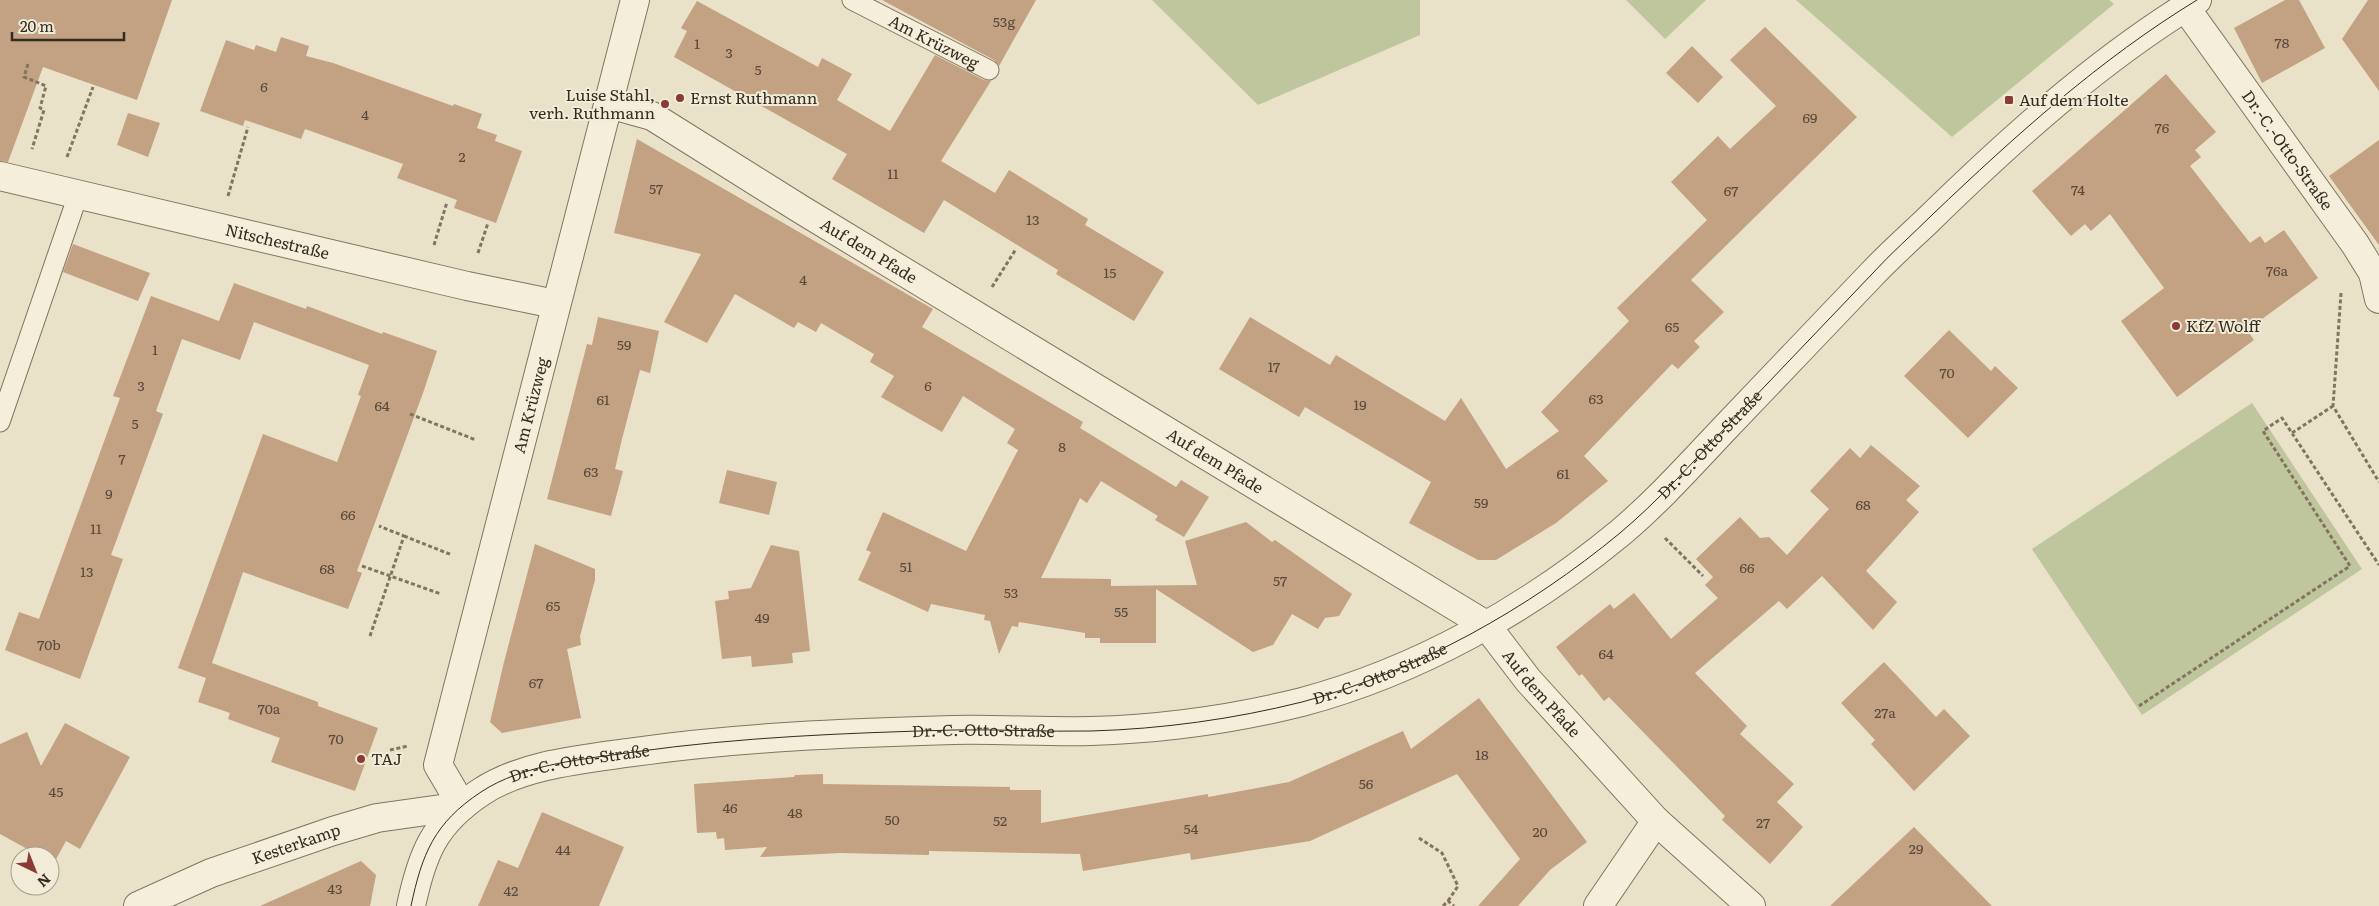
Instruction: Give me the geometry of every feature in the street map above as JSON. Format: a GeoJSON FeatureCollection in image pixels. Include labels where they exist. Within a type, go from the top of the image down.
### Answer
{"type":"FeatureCollection","features":[{"type":"Feature","properties":{"kind":"street","name":"Am Krüzweg"},"geometry":{"type":"LineString","coordinates":[[462,806],[438,765],[555,304],[610,104],[635,0]]}},
{"type":"Feature","properties":{"kind":"street","name":"Dr.-C.-Otto-Straße"},"geometry":{"type":"LineString","coordinates":[[411,906],[422,859],[435,836],[462,806],[485,789],[516,776],[565,762],[691,744],[818,734],[958,730],[1092,731],[1144,728],[1251,712],[1304,701],[1374,678],[1446,646],[1486,625],[1577,567],[1641,514],[1691,465],[1877,268],[1964,185],[2036,120],[2126,47],[2191,4],[2355,244],[2373,273],[2379,299]]}},
{"type":"Feature","properties":{"kind":"street","name":"Auf dem Pfade"},"geometry":{"type":"LineString","coordinates":[[610,104],[652,116],[975,315],[1486,625],[1528,680],[1656,821],[1751,906]]}},
{"type":"Feature","properties":{"kind":"street","name":"Nitschestraße"},"geometry":{"type":"LineString","coordinates":[[12,179],[424,276],[555,304]]}},
{"type":"Feature","properties":{"kind":"street","name":"Kesterkamp"},"geometry":{"type":"LineString","coordinates":[[138,906],[211,873],[333,830],[377,818],[462,806]]}},
{"type":"Feature","properties":{"kind":"street"},"geometry":{"type":"LineString","coordinates":[[1598,906],[1656,821]]}},
{"type":"Feature","properties":{"kind":"lane","name":"Am Krüzweg"},"geometry":{"type":"LineString","coordinates":[[852,0],[989,70]]}},
{"type":"Feature","properties":{"kind":"lane"},"geometry":{"type":"LineString","coordinates":[[0,422],[67,192]]}},
{"type":"Feature","properties":{"kind":"path"},"geometry":{"type":"LineString","coordinates":[[12,179],[44,110],[40,108],[46,86],[24,77],[28,64]]}},
{"type":"Feature","properties":{"kind":"path"},"geometry":{"type":"LineString","coordinates":[[67,192],[93,87]]}},
{"type":"Feature","properties":{"kind":"path"},"geometry":{"type":"LineString","coordinates":[[219,227],[248,127]]}},
{"type":"Feature","properties":{"kind":"path"},"geometry":{"type":"LineString","coordinates":[[424,276],[447,202]]}},
{"type":"Feature","properties":{"kind":"path"},"geometry":{"type":"LineString","coordinates":[[2355,244],[2342,286],[2333,406],[2379,482]]}},
{"type":"Feature","properties":{"kind":"path"},"geometry":{"type":"LineString","coordinates":[[975,315],[1016,250]]}},
{"type":"Feature","properties":{"kind":"path"},"geometry":{"type":"LineString","coordinates":[[2292,433],[2333,406]]}},
{"type":"Feature","properties":{"kind":"path"},"geometry":{"type":"LineString","coordinates":[[410,414],[476,440]]}},
{"type":"Feature","properties":{"kind":"path"},"geometry":{"type":"LineString","coordinates":[[2139,706],[2350,566],[2263,431],[2282,418],[2379,565]]}},
{"type":"Feature","properties":{"kind":"path"},"geometry":{"type":"LineString","coordinates":[[1641,514],[1703,576]]}},
{"type":"Feature","properties":{"kind":"path"},"geometry":{"type":"LineString","coordinates":[[379,526],[452,555]]}},
{"type":"Feature","properties":{"kind":"path"},"geometry":{"type":"LineString","coordinates":[[370,636],[404,536]]}},
{"type":"Feature","properties":{"kind":"path"},"geometry":{"type":"LineString","coordinates":[[362,566],[441,594]]}},
{"type":"Feature","properties":{"kind":"path"},"geometry":{"type":"LineString","coordinates":[[1419,838],[1442,853],[1458,886],[1443,906]]}},
{"type":"Feature","properties":{"kind":"path"},"geometry":{"type":"LineString","coordinates":[[1448,901],[1454,906]]}},
{"type":"Feature","properties":{"kind":"green space"},"geometry":{"type":"Polygon","coordinates":[[[1152,0],[1420,0],[1420,35],[1258,105],[1152,0]]]}},
{"type":"Feature","properties":{"kind":"green space"},"geometry":{"type":"Polygon","coordinates":[[[1626,0],[1706,0],[1665,39],[1626,0]]]}},
{"type":"Feature","properties":{"kind":"green space"},"geometry":{"type":"Polygon","coordinates":[[[1796,0],[2109,0],[2114,4],[1952,137],[1796,0]]]}},
{"type":"Feature","properties":{"kind":"green space"},"geometry":{"type":"Polygon","coordinates":[[[2252,403],[2362,569],[2142,715],[2032,549],[2252,403]]]}},
{"type":"Feature","properties":{"kind":"building"},"geometry":{"type":"Polygon","coordinates":[[[0,0],[172,0],[137,100],[43,67],[8,162],[0,161],[0,0]]]}},
{"type":"Feature","properties":{"kind":"building"},"geometry":{"type":"Polygon","coordinates":[[[882,0],[1036,0],[999,66],[994,60],[882,0]]]}},
{"type":"Feature","properties":{"kind":"building"},"geometry":{"type":"Polygon","coordinates":[[[2285,0],[2299,0],[2325,48],[2262,83],[2234,28],[2285,0]]]}},
{"type":"Feature","properties":{"kind":"building"},"geometry":{"type":"Polygon","coordinates":[[[2368,0],[2379,0],[2379,91],[2342,39],[2368,0]]]}},
{"type":"Feature","properties":{"kind":"building"},"geometry":{"type":"Polygon","coordinates":[[[697,1],[818,67],[822,58],[852,74],[837,100],[890,131],[935,55],[984,80],[991,81],[941,161],[995,193],[1009,170],[1088,219],[1085,225],[1164,272],[1134,321],[1056,274],[1058,270],[944,200],[924,233],[832,179],[847,154],[674,57],[687,31],[681,28],[697,1]]]}},
{"type":"Feature","properties":{"kind":"building"},"geometry":{"type":"Polygon","coordinates":[[[1765,27],[1857,117],[1691,280],[1724,312],[1694,341],[1700,347],[1678,369],[1672,364],[1584,456],[1608,481],[1556,523],[1496,560],[1478,560],[1409,523],[1431,482],[1305,407],[1299,417],[1219,369],[1250,317],[1330,365],[1336,355],[1445,421],[1461,398],[1506,469],[1559,431],[1541,412],[1629,321],[1617,308],[1707,220],[1671,182],[1718,136],[1730,149],[1776,106],[1730,60],[1765,27]]]}},
{"type":"Feature","properties":{"kind":"building"},"geometry":{"type":"Polygon","coordinates":[[[281,37],[309,46],[306,56],[333,63],[453,106],[454,104],[482,114],[477,128],[497,135],[495,141],[522,151],[496,223],[454,208],[457,200],[397,178],[403,164],[305,129],[301,139],[245,120],[243,126],[200,111],[226,40],[254,50],[256,45],[276,52],[281,37]]]}},
{"type":"Feature","properties":{"kind":"building"},"geometry":{"type":"Polygon","coordinates":[[[1692,46],[1723,77],[1698,103],[1666,73],[1692,46]]]}},
{"type":"Feature","properties":{"kind":"building"},"geometry":{"type":"Polygon","coordinates":[[[2166,74],[2216,132],[2195,150],[2201,157],[2190,166],[2250,243],[2260,236],[2265,243],[2284,230],[2318,278],[2247,330],[2254,340],[2177,397],[2121,321],[2164,288],[2110,214],[2091,231],[2085,224],[2071,236],[2032,191],[2166,74]]]}},
{"type":"Feature","properties":{"kind":"building"},"geometry":{"type":"Polygon","coordinates":[[[128,113],[160,123],[148,157],[117,145],[128,113]]]}},
{"type":"Feature","properties":{"kind":"building"},"geometry":{"type":"Polygon","coordinates":[[[637,139],[933,309],[922,327],[1083,422],[1080,428],[1176,487],[1181,480],[1209,497],[1184,537],[1155,520],[1158,516],[1101,481],[1087,503],[1080,498],[1041,578],[1111,579],[1111,586],[1197,585],[1185,541],[1246,522],[1272,542],[1275,540],[1352,594],[1339,616],[1325,618],[1318,629],[1292,614],[1273,645],[1253,652],[1156,589],[1156,643],[1100,643],[1100,638],[1085,638],[1085,633],[1019,622],[1018,627],[1012,626],[999,654],[990,621],[984,620],[985,615],[931,604],[928,612],[858,580],[871,552],[866,550],[883,512],[966,551],[1018,450],[1007,443],[1015,429],[963,396],[942,432],[881,397],[894,376],[870,362],[874,354],[821,323],[816,332],[798,322],[794,328],[735,294],[707,343],[664,322],[701,254],[614,233],[637,139]]]}},
{"type":"Feature","properties":{"kind":"building"},"geometry":{"type":"Polygon","coordinates":[[[2379,140],[2379,245],[2329,176],[2379,140]]]}},
{"type":"Feature","properties":{"kind":"building"},"geometry":{"type":"Polygon","coordinates":[[[73,244],[150,273],[138,301],[63,272],[73,244]]]}},
{"type":"Feature","properties":{"kind":"building"},"geometry":{"type":"Polygon","coordinates":[[[234,283],[306,309],[307,306],[382,334],[383,332],[437,351],[357,571],[362,573],[348,609],[243,572],[212,663],[318,702],[318,706],[378,728],[355,791],[271,762],[280,738],[228,719],[230,713],[198,702],[206,678],[178,668],[263,434],[337,462],[361,396],[358,395],[369,365],[254,322],[240,360],[182,339],[156,411],[163,414],[111,555],[123,559],[80,679],[5,650],[19,612],[39,619],[120,398],[113,396],[151,296],[219,321],[234,283]]]}},
{"type":"Feature","properties":{"kind":"building"},"geometry":{"type":"Polygon","coordinates":[[[598,317],[659,331],[650,373],[640,370],[621,443],[615,469],[623,471],[611,516],[547,499],[587,344],[592,345],[598,317]]]}},
{"type":"Feature","properties":{"kind":"building"},"geometry":{"type":"Polygon","coordinates":[[[1949,330],[1991,371],[1995,366],[2018,388],[1968,438],[1904,376],[1949,330]]]}},
{"type":"Feature","properties":{"kind":"building"},"geometry":{"type":"Polygon","coordinates":[[[1871,445],[1920,486],[1906,500],[1919,512],[1866,571],[1897,602],[1873,630],[1822,576],[1787,609],[1779,601],[1695,673],[1747,726],[1740,734],[1794,784],[1777,802],[1803,827],[1770,864],[1722,820],[1725,816],[1609,697],[1604,701],[1582,674],[1579,676],[1556,647],[1610,604],[1614,609],[1634,593],[1671,639],[1718,598],[1705,585],[1713,577],[1696,559],[1740,517],[1760,538],[1769,537],[1787,555],[1829,509],[1810,491],[1850,448],[1860,458],[1871,445]]]}},
{"type":"Feature","properties":{"kind":"building"},"geometry":{"type":"Polygon","coordinates":[[[727,470],[777,482],[769,515],[719,503],[727,470]]]}},
{"type":"Feature","properties":{"kind":"building"},"geometry":{"type":"Polygon","coordinates":[[[535,544],[595,569],[595,580],[580,636],[581,645],[567,649],[581,718],[502,733],[490,722],[535,544]]]}},
{"type":"Feature","properties":{"kind":"building"},"geometry":{"type":"Polygon","coordinates":[[[771,545],[799,551],[810,651],[792,653],[793,663],[752,667],[751,656],[722,659],[715,601],[729,599],[728,591],[751,588],[771,545]]]}},
{"type":"Feature","properties":{"kind":"building"},"geometry":{"type":"Polygon","coordinates":[[[1884,662],[1936,717],[1944,709],[1970,736],[1914,791],[1871,744],[1875,740],[1841,703],[1884,662]]]}},
{"type":"Feature","properties":{"kind":"building"},"geometry":{"type":"Polygon","coordinates":[[[1479,698],[1587,842],[1550,870],[1518,906],[1478,906],[1520,859],[1457,774],[1310,841],[1191,860],[1190,853],[1083,871],[1080,854],[929,851],[929,855],[840,853],[760,857],[767,847],[725,850],[724,838],[717,839],[716,832],[697,833],[694,784],[794,777],[795,775],[823,774],[823,784],[1010,787],[1010,790],[1041,790],[1041,823],[1208,794],[1208,797],[1289,782],[1403,731],[1411,749],[1479,698]]]}},
{"type":"Feature","properties":{"kind":"building"},"geometry":{"type":"Polygon","coordinates":[[[65,723],[130,757],[80,849],[66,841],[60,852],[60,846],[22,846],[0,834],[0,744],[27,732],[41,766],[65,723]]]}},
{"type":"Feature","properties":{"kind":"building"},"geometry":{"type":"Polygon","coordinates":[[[542,812],[624,847],[599,906],[478,906],[498,860],[518,868],[542,812]]]}},
{"type":"Feature","properties":{"kind":"building"},"geometry":{"type":"Polygon","coordinates":[[[1914,827],[1992,906],[1830,906],[1914,827]]]}},
{"type":"Feature","properties":{"kind":"building"},"geometry":{"type":"Polygon","coordinates":[[[361,861],[376,875],[370,906],[260,906],[361,861]]]}},
{"type":"Feature","properties":{"kind":"tram line"},"geometry":{"type":"LineString","coordinates":[[411,906],[420,871],[432,841],[452,816],[481,792],[498,783],[516,775],[555,764],[634,752],[753,739],[953,730],[1091,731],[1198,722],[1302,702],[1345,689],[1429,655],[1510,612],[1585,561],[1620,533],[1674,482],[1887,259],[1964,185],[2092,73],[2126,47],[2197,0]]}},
{"type":"Feature","properties":{"kind":"place","name":"Ernst Ruthmann"},"geometry":{"type":"Point","coordinates":[680,98]}},
{"type":"Feature","properties":{"kind":"place","name":"Auf dem Holte"},"geometry":{"type":"Point","coordinates":[2009,100]}},
{"type":"Feature","properties":{"kind":"place","name":"Luise Stahl, verh. Ruthmann"},"geometry":{"type":"Point","coordinates":[665,104]}},
{"type":"Feature","properties":{"kind":"place","name":"KfZ Wolff"},"geometry":{"type":"Point","coordinates":[2176,326]}},
{"type":"Feature","properties":{"kind":"place","name":"TAJ"},"geometry":{"type":"Point","coordinates":[361,759]}}]}
